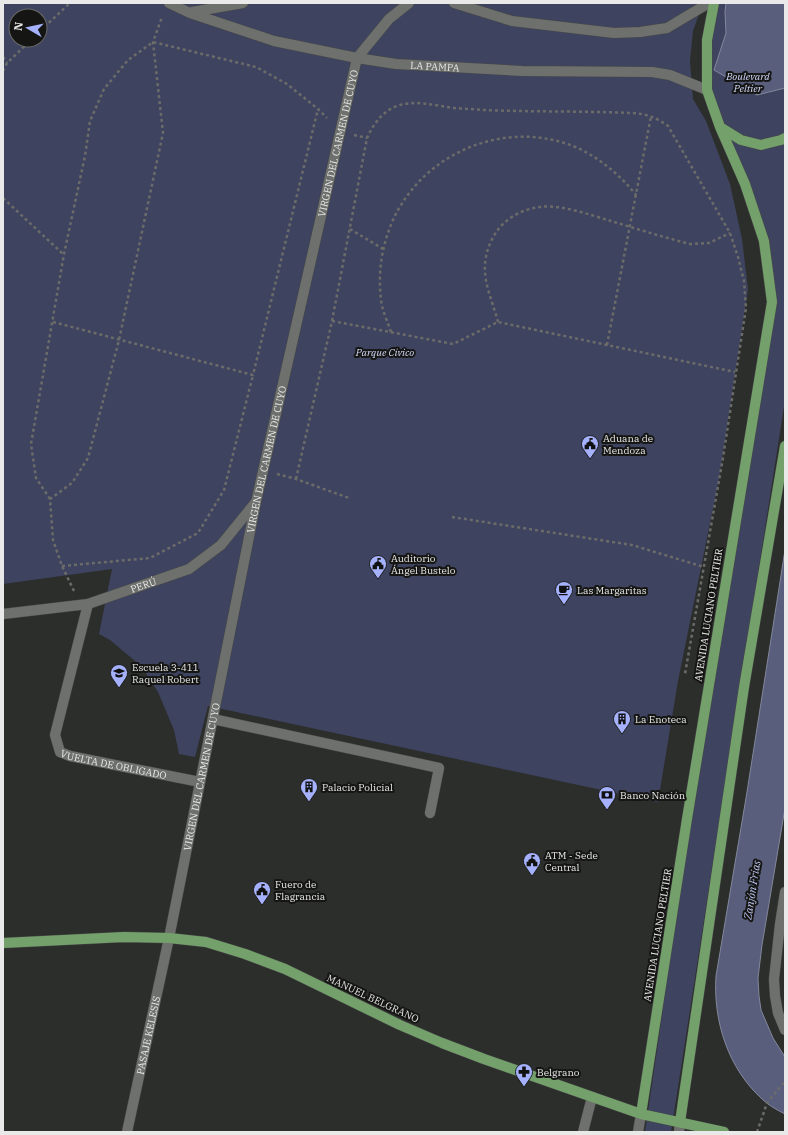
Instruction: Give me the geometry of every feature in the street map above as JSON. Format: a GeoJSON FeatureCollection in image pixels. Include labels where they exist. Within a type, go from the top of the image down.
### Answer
{"type":"FeatureCollection","features":[{"type":"Feature","properties":{"kind":"main road","name":"AVENIDA LUCIANO PELTIER"},"geometry":{"type":"LineString","coordinates":[[640,1114],[772,302],[764,241],[745,184],[720,127],[707,90],[706,40],[714,3]]}},
{"type":"Feature","properties":{"kind":"main road"},"geometry":{"type":"LineString","coordinates":[[720,127],[741,140],[761,145],[785,138]]}},
{"type":"Feature","properties":{"kind":"main road"},"geometry":{"type":"LineString","coordinates":[[680,1127],[744,687],[785,446]]}},
{"type":"Feature","properties":{"kind":"main road","name":"MANUEL BELGRANO"},"geometry":{"type":"LineString","coordinates":[[3,943],[124,937],[169,938],[206,942],[246,954],[285,969],[400,1024],[484,1060],[680,1127],[724,1132]]}},
{"type":"Feature","properties":{"kind":"street","name":"LA PAMPA"},"geometry":{"type":"LineString","coordinates":[[169,3],[190,13],[274,41],[357,58],[396,64],[522,71],[652,72],[670,75],[707,90]]}},
{"type":"Feature","properties":{"kind":"street"},"geometry":{"type":"LineString","coordinates":[[190,13],[243,3]]}},
{"type":"Feature","properties":{"kind":"street","name":"VIRGEN DEL CARMEN DE CUYO"},"geometry":{"type":"LineString","coordinates":[[169,938],[256,502],[357,58],[389,19],[409,3]]}},
{"type":"Feature","properties":{"kind":"street"},"geometry":{"type":"LineString","coordinates":[[454,3],[512,21],[614,33],[640,32],[667,28],[709,3]]}},
{"type":"Feature","properties":{"kind":"street","name":"PERÚ"},"geometry":{"type":"LineString","coordinates":[[3,614],[85,604],[189,569],[221,546],[256,502]]}},
{"type":"Feature","properties":{"kind":"street","name":"VUELTA DE OBLIGADO"},"geometry":{"type":"LineString","coordinates":[[85,604],[55,735],[60,752],[70,756],[200,782]]}},
{"type":"Feature","properties":{"kind":"street"},"geometry":{"type":"LineString","coordinates":[[213,719],[440,768],[430,813]]}},
{"type":"Feature","properties":{"kind":"street"},"geometry":{"type":"LineString","coordinates":[[785,892],[774,979],[774,990],[778,1013],[785,1030]]}},
{"type":"Feature","properties":{"kind":"street","name":"PASAJE KELESIS"},"geometry":{"type":"LineString","coordinates":[[127,1132],[169,938]]}},
{"type":"Feature","properties":{"kind":"street"},"geometry":{"type":"LineString","coordinates":[[583,1132],[592,1097]]}},
{"type":"Feature","properties":{"kind":"street"},"geometry":{"type":"LineString","coordinates":[[638,1132],[640,1114]]}},
{"type":"Feature","properties":{"kind":"path"},"geometry":{"type":"LineString","coordinates":[[48,24],[70,3]]}},
{"type":"Feature","properties":{"kind":"path"},"geometry":{"type":"LineString","coordinates":[[50,499],[72,483],[88,458],[119,340],[163,132],[153,42],[162,16]]}},
{"type":"Feature","properties":{"kind":"path"},"geometry":{"type":"LineString","coordinates":[[85,604],[62,566],[53,540],[50,499],[36,478],[31,444],[64,254],[85,156],[90,121],[104,89],[128,60],[153,42],[256,67],[286,84],[318,109],[340,132],[367,138]]}},
{"type":"Feature","properties":{"kind":"path"},"geometry":{"type":"LineString","coordinates":[[3,71],[7,63],[23,48]]}},
{"type":"Feature","properties":{"kind":"path"},"geometry":{"type":"LineString","coordinates":[[3,57],[7,63]]}},
{"type":"Feature","properties":{"kind":"path"},"geometry":{"type":"LineString","coordinates":[[296,479],[332,321],[367,138],[379,117],[389,110],[399,106],[409,103],[420,103],[454,108],[633,113],[651,116],[660,120],[668,126],[730,233],[744,281],[746,308],[685,674]]}},
{"type":"Feature","properties":{"kind":"path"},"geometry":{"type":"LineString","coordinates":[[62,566],[150,558],[198,532],[224,490],[318,109]]}},
{"type":"Feature","properties":{"kind":"path"},"geometry":{"type":"LineString","coordinates":[[607,346],[651,116]]}},
{"type":"Feature","properties":{"kind":"path"},"geometry":{"type":"LineString","coordinates":[[391,332],[382,307],[380,288],[380,268],[383,249],[389,230],[407,196],[419,181],[434,168],[466,148],[504,138],[523,137],[542,138],[561,143],[596,158],[612,169],[636,195]]}},
{"type":"Feature","properties":{"kind":"path"},"geometry":{"type":"LineString","coordinates":[[3,198],[64,254]]}},
{"type":"Feature","properties":{"kind":"path"},"geometry":{"type":"LineString","coordinates":[[498,322],[487,284],[485,272],[486,261],[492,240],[497,230],[506,221],[528,208],[541,206],[573,210],[690,244],[709,243],[730,233]]}},
{"type":"Feature","properties":{"kind":"path"},"geometry":{"type":"LineString","coordinates":[[350,230],[383,249]]}},
{"type":"Feature","properties":{"kind":"path"},"geometry":{"type":"LineString","coordinates":[[332,321],[452,344],[498,322],[735,372]]}},
{"type":"Feature","properties":{"kind":"path"},"geometry":{"type":"LineString","coordinates":[[52,322],[253,375]]}},
{"type":"Feature","properties":{"kind":"path"},"geometry":{"type":"LineString","coordinates":[[264,470],[296,479],[349,498]]}},
{"type":"Feature","properties":{"kind":"path"},"geometry":{"type":"LineString","coordinates":[[452,517],[632,545],[704,567]]}},
{"type":"Feature","properties":{"kind":"path"},"geometry":{"type":"LineString","coordinates":[[757,1132],[767,1103],[785,1082]]}},
{"type":"Feature","properties":{"kind":"green space","name":"Parque Cívico"},"geometry":{"type":"Polygon","coordinates":[[[3,3],[703,3],[693,31],[690,61],[693,99],[706,121],[730,184],[742,239],[748,289],[719,479],[678,681],[658,802],[208,706],[195,757],[179,754],[174,730],[158,692],[141,666],[110,640],[99,634],[112,569],[3,584],[3,3]]]}},
{"type":"Feature","properties":{"kind":"green space","name":"Boulevard Peltier"},"geometry":{"type":"Polygon","coordinates":[[[718,3],[785,3],[785,400],[671,1132],[645,1132],[691,815],[777,302],[769,239],[710,90],[711,40],[718,3]]]}},
{"type":"Feature","properties":{"kind":"water"},"geometry":{"type":"Polygon","coordinates":[[[726,3],[785,3],[785,88],[757,95],[714,70],[726,33],[726,3]]]}},
{"type":"Feature","properties":{"kind":"water","name":"Zanjón Frías"},"geometry":{"type":"Polygon","coordinates":[[[785,550],[785,808],[762,945],[758,978],[761,1010],[773,1038],[785,1057],[785,1114],[764,1101],[750,1087],[732,1058],[720,1027],[717,1010],[716,976],[785,550]]]}},
{"type":"Feature","properties":{"kind":"place","name":"Aduana de Mendoza"},"geometry":{"type":"Point","coordinates":[590,459]}},
{"type":"Feature","properties":{"kind":"place","name":"Auditorio Ángel Bustelo"},"geometry":{"type":"Point","coordinates":[378,579]}},
{"type":"Feature","properties":{"kind":"place","name":"Las Margaritas"},"geometry":{"type":"Point","coordinates":[564,605]}},
{"type":"Feature","properties":{"kind":"place","name":"Escuela 3-411 Raquel Robert"},"geometry":{"type":"Point","coordinates":[119,688]}},
{"type":"Feature","properties":{"kind":"place","name":"La Enoteca"},"geometry":{"type":"Point","coordinates":[622,734]}},
{"type":"Feature","properties":{"kind":"place","name":"Palacio Policial"},"geometry":{"type":"Point","coordinates":[309,802]}},
{"type":"Feature","properties":{"kind":"place","name":"Banco Nación"},"geometry":{"type":"Point","coordinates":[607,810]}},
{"type":"Feature","properties":{"kind":"place","name":"ATM - Sede Central"},"geometry":{"type":"Point","coordinates":[532,876]}},
{"type":"Feature","properties":{"kind":"place","name":"Fuero de Flagrancia"},"geometry":{"type":"Point","coordinates":[262,905]}},
{"type":"Feature","properties":{"kind":"place","name":"Belgrano"},"geometry":{"type":"Point","coordinates":[524,1087]}}]}
